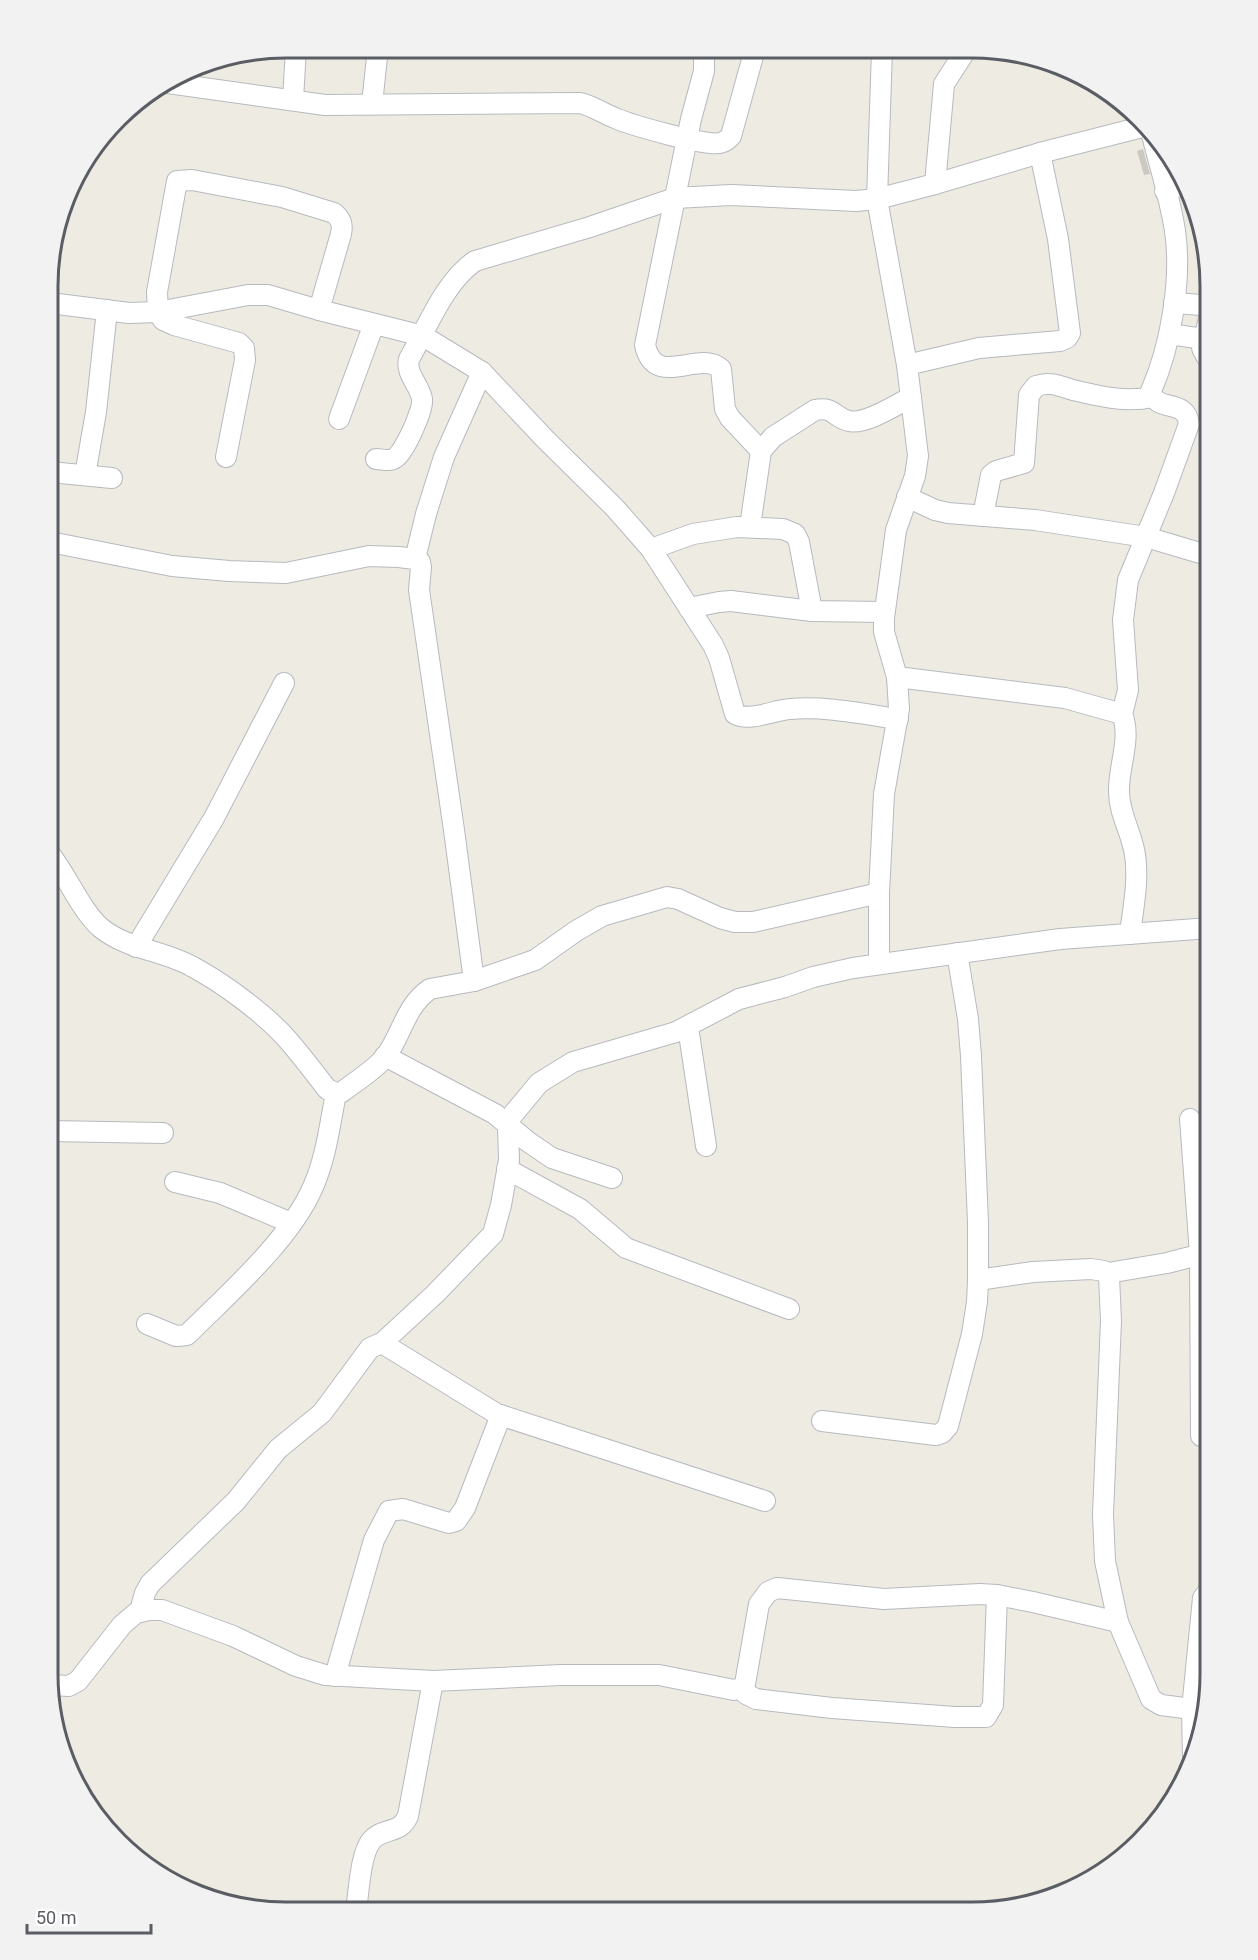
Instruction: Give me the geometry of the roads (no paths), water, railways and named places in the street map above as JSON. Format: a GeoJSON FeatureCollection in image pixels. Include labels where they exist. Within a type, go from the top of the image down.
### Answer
{"type":"FeatureCollection","features":[{"type":"Feature","properties":{"kind":"street"},"geometry":{"type":"LineString","coordinates":[[293,100],[295,58]]}},
{"type":"Feature","properties":{"kind":"street"},"geometry":{"type":"LineString","coordinates":[[372,104],[377,58]]}},
{"type":"Feature","properties":{"kind":"street"},"geometry":{"type":"LineString","coordinates":[[704,58],[704,71],[687,139],[645,345],[647,355],[652,361],[672,368],[706,363],[716,364],[721,369],[725,409],[730,418],[761,451]]}},
{"type":"Feature","properties":{"kind":"street"},"geometry":{"type":"LineString","coordinates":[[181,85],[325,105],[580,103],[598,108],[613,117],[687,139],[718,144],[731,136],[753,58]]}},
{"type":"Feature","properties":{"kind":"street"},"geometry":{"type":"LineString","coordinates":[[879,964],[879,894],[884,794],[898,719],[897,676],[884,632],[884,612],[896,530],[915,476],[918,456],[907,366],[877,199],[882,58]]}},
{"type":"Feature","properties":{"kind":"street"},"geometry":{"type":"LineString","coordinates":[[935,184],[944,84],[961,58]]}},
{"type":"Feature","properties":{"kind":"street"},"geometry":{"type":"LineString","coordinates":[[376,459],[388,460],[400,453],[421,411],[422,396],[408,364],[454,281],[467,266],[475,261],[590,227],[675,198],[731,195],[856,201],[877,199],[1135,128]]}},
{"type":"Feature","properties":{"kind":"street"},"geometry":{"type":"LineString","coordinates":[[1130,934],[1135,856],[1122,814],[1118,790],[1126,734],[1122,714],[1128,690],[1123,620],[1128,580],[1189,424],[1188,416],[1183,411],[1157,402],[1152,397],[1151,390],[1169,334],[1174,303],[1175,234],[1165,191],[1146,140]]}},
{"type":"Feature","properties":{"kind":"street"},"geometry":{"type":"LineString","coordinates":[[907,366],[979,348],[1060,341],[1070,333],[1058,238],[1040,153]]}},
{"type":"Feature","properties":{"kind":"street"},"geometry":{"type":"LineString","coordinates":[[226,457],[245,360],[244,348],[239,343],[174,325],[163,320],[158,312],[157,292],[174,187],[177,181],[182,179],[282,197],[334,213],[340,218],[341,234],[319,310]]}},
{"type":"Feature","properties":{"kind":"street"},"geometry":{"type":"LineString","coordinates":[[1165,191],[1176,187]]}},
{"type":"Feature","properties":{"kind":"street"},"geometry":{"type":"LineString","coordinates":[[58,304],[129,313],[158,312],[257,295],[423,336],[482,372],[544,439],[614,507],[651,549],[713,645],[735,714],[739,717],[791,709],[823,709],[898,719]]}},
{"type":"Feature","properties":{"kind":"street"},"geometry":{"type":"LineString","coordinates":[[1174,303],[1200,304]]}},
{"type":"Feature","properties":{"kind":"street"},"geometry":{"type":"LineString","coordinates":[[85,475],[96,412],[107,310]]}},
{"type":"Feature","properties":{"kind":"street"},"geometry":{"type":"LineString","coordinates":[[339,419],[374,324]]}},
{"type":"Feature","properties":{"kind":"street"},"geometry":{"type":"LineString","coordinates":[[1169,334],[1200,338]]}},
{"type":"Feature","properties":{"kind":"street"},"geometry":{"type":"LineString","coordinates":[[415,559],[444,457],[482,372]]}},
{"type":"Feature","properties":{"kind":"street"},"geometry":{"type":"LineString","coordinates":[[983,516],[991,475],[996,471],[1024,463],[1029,395],[1036,386],[1050,383],[1073,390],[1135,401],[1152,397]]}},
{"type":"Feature","properties":{"kind":"street"},"geometry":{"type":"LineString","coordinates":[[750,527],[761,451],[773,437],[815,410],[823,408],[833,410],[845,420],[864,421],[911,397]]}},
{"type":"Feature","properties":{"kind":"street"},"geometry":{"type":"LineString","coordinates":[[58,473],[112,478]]}},
{"type":"Feature","properties":{"kind":"street"},"geometry":{"type":"LineString","coordinates":[[907,497],[935,510],[948,513],[1035,520],[1146,537],[1200,553]]}},
{"type":"Feature","properties":{"kind":"street"},"geometry":{"type":"LineString","coordinates":[[651,549],[705,531],[737,527],[783,529],[795,534],[799,542],[812,611]]}},
{"type":"Feature","properties":{"kind":"street"},"geometry":{"type":"LineString","coordinates":[[58,544],[171,566],[229,571],[286,573],[369,556],[415,559],[420,562],[418,584],[474,981]]}},
{"type":"Feature","properties":{"kind":"street"},"geometry":{"type":"LineString","coordinates":[[689,608],[731,602],[812,611],[884,612]]}},
{"type":"Feature","properties":{"kind":"street"},"geometry":{"type":"LineString","coordinates":[[897,676],[1065,698],[1122,714]]}},
{"type":"Feature","properties":{"kind":"street"},"geometry":{"type":"LineString","coordinates":[[136,947],[214,818],[284,682]]}},
{"type":"Feature","properties":{"kind":"street"},"geometry":{"type":"LineString","coordinates":[[58,873],[93,921],[116,938],[193,966],[266,1017],[287,1039],[327,1089],[336,1093],[342,1092],[385,1056],[413,1006],[424,993],[474,981],[535,960],[602,916],[667,897],[678,899],[720,918],[735,922],[753,922],[879,894]]}},
{"type":"Feature","properties":{"kind":"street"},"geometry":{"type":"LineString","coordinates":[[140,1611],[150,1584],[236,1501],[278,1449],[322,1413],[370,1348],[381,1344],[435,1294],[492,1233],[501,1204],[510,1150],[508,1126],[514,1112],[528,1095],[539,1083],[559,1069],[581,1059],[676,1032],[739,999],[813,977],[879,964],[1060,939],[1200,929]]}},
{"type":"Feature","properties":{"kind":"street"},"geometry":{"type":"LineString","coordinates":[[822,1421],[925,1434],[942,1433],[948,1426],[972,1334],[978,1280],[971,1056],[968,1019],[957,953]]}},
{"type":"Feature","properties":{"kind":"street"},"geometry":{"type":"LineString","coordinates":[[688,1027],[706,1146]]}},
{"type":"Feature","properties":{"kind":"street"},"geometry":{"type":"LineString","coordinates":[[385,1056],[495,1114],[552,1158],[612,1179]]}},
{"type":"Feature","properties":{"kind":"street"},"geometry":{"type":"LineString","coordinates":[[147,1324],[176,1336],[188,1335],[263,1259],[291,1223],[313,1189],[320,1168],[336,1093]]}},
{"type":"Feature","properties":{"kind":"street"},"geometry":{"type":"LineString","coordinates":[[1190,1119],[1200,1208]]}},
{"type":"Feature","properties":{"kind":"street"},"geometry":{"type":"LineString","coordinates":[[58,1131],[163,1133]]}},
{"type":"Feature","properties":{"kind":"street"},"geometry":{"type":"LineString","coordinates":[[507,1168],[580,1209],[626,1248],[789,1309]]}},
{"type":"Feature","properties":{"kind":"street"},"geometry":{"type":"LineString","coordinates":[[175,1182],[220,1193],[291,1223]]}},
{"type":"Feature","properties":{"kind":"street"},"geometry":{"type":"LineString","coordinates":[[978,1280],[1033,1272],[1091,1269],[1107,1273],[1167,1263],[1200,1254]]}},
{"type":"Feature","properties":{"kind":"street"},"geometry":{"type":"LineString","coordinates":[[1107,1273],[1110,1280],[1112,1321],[1103,1536],[1105,1561],[1118,1622],[1151,1699],[1161,1705],[1192,1709]]}},
{"type":"Feature","properties":{"kind":"street"},"geometry":{"type":"LineString","coordinates":[[381,1344],[472,1400],[501,1415],[765,1500]]}},
{"type":"Feature","properties":{"kind":"street"},"geometry":{"type":"LineString","coordinates":[[335,1676],[374,1540],[389,1511],[399,1509],[449,1523],[456,1521],[465,1508],[501,1415]]}},
{"type":"Feature","properties":{"kind":"street"},"geometry":{"type":"LineString","coordinates":[[59,1685],[69,1686],[78,1681],[122,1625],[140,1611],[162,1610],[233,1636],[296,1666],[335,1676],[433,1682],[561,1675],[660,1675],[734,1690],[745,1684],[759,1604],[768,1592],[783,1588],[884,1599],[997,1595],[1118,1622]]}},
{"type":"Feature","properties":{"kind":"street"},"geometry":{"type":"LineString","coordinates":[[741,1688],[756,1698],[832,1708],[955,1717],[986,1717],[993,1706],[997,1595]]}},
{"type":"Feature","properties":{"kind":"street"},"geometry":{"type":"LineString","coordinates":[[1192,1730],[1192,1709],[1200,1629]]}},
{"type":"Feature","properties":{"kind":"street"},"geometry":{"type":"LineString","coordinates":[[357,1901],[364,1860],[372,1840],[399,1828],[408,1816],[433,1682]]}}]}
